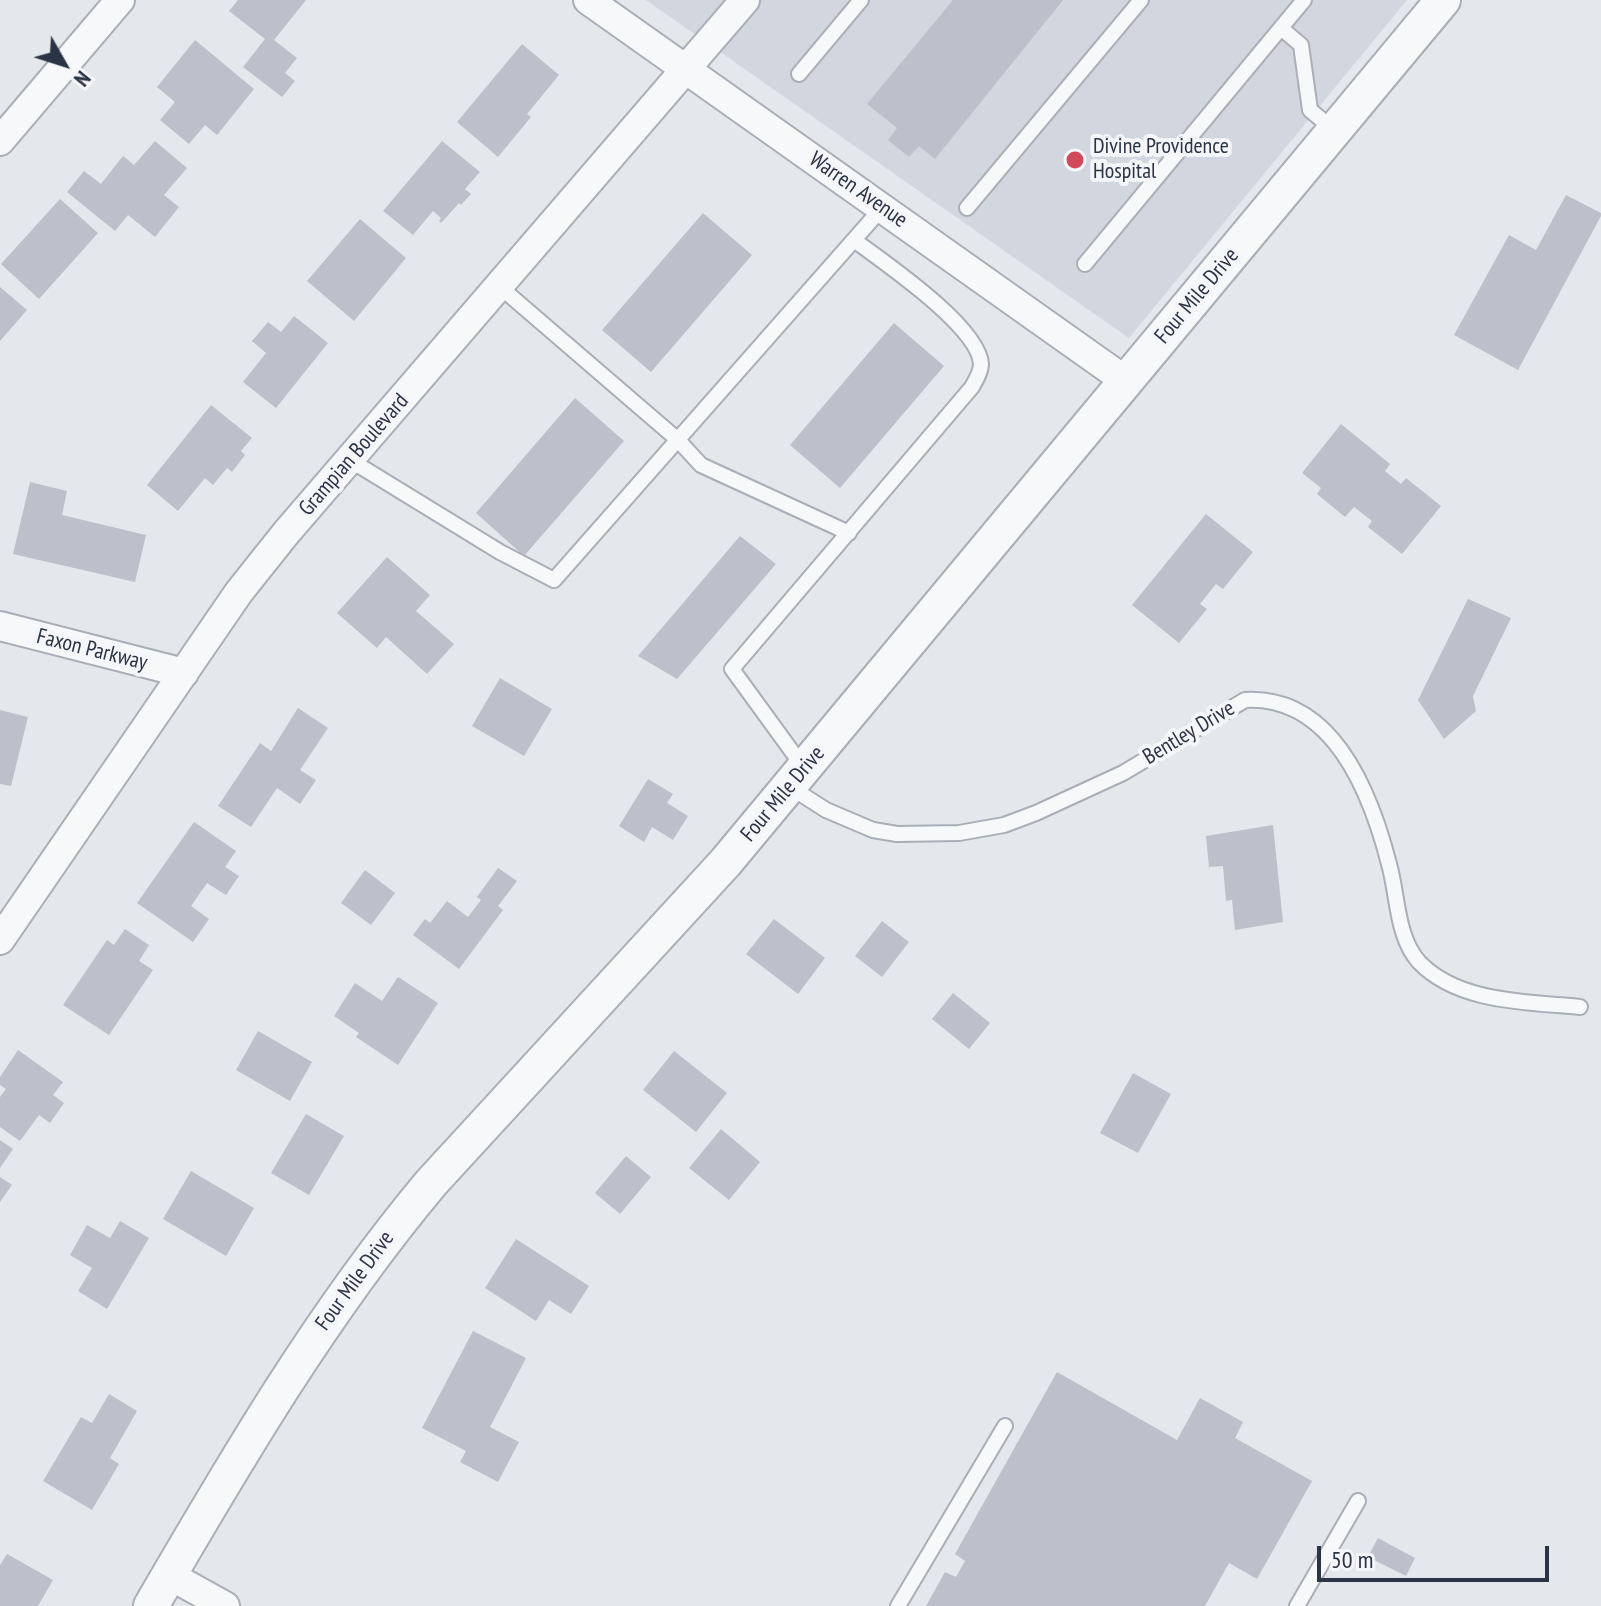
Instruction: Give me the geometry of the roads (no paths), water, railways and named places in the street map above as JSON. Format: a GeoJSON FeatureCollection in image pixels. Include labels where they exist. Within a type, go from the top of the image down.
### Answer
{"type":"FeatureCollection","features":[{"type":"Feature","properties":{"kind":"street"},"geometry":{"type":"LineString","coordinates":[[0,141],[120,0]]}},
{"type":"Feature","properties":{"kind":"street","name":"Warren Avenue"},"geometry":{"type":"LineString","coordinates":[[588,0],[1126,381]]}},
{"type":"Feature","properties":{"kind":"street","name":"Grampian Boulevard"},"geometry":{"type":"LineString","coordinates":[[0,940],[239,592],[745,0]]}},
{"type":"Feature","properties":{"kind":"street","name":"Four Mile Drive"},"geometry":{"type":"LineString","coordinates":[[151,1606],[207,1508],[321,1327],[387,1236],[431,1183],[725,863],[1443,0]]}},
{"type":"Feature","properties":{"kind":"street","name":"Faxon Parkway"},"geometry":{"type":"LineString","coordinates":[[0,626],[184,673]]}},
{"type":"Feature","properties":{"kind":"street"},"geometry":{"type":"LineString","coordinates":[[169,1575],[225,1606]]}},
{"type":"Feature","properties":{"kind":"lane"},"geometry":{"type":"LineString","coordinates":[[799,74],[861,0]]}},
{"type":"Feature","properties":{"kind":"lane"},"geometry":{"type":"LineString","coordinates":[[967,208],[1141,0]]}},
{"type":"Feature","properties":{"kind":"lane"},"geometry":{"type":"LineString","coordinates":[[1085,264],[1304,0]]}},
{"type":"Feature","properties":{"kind":"lane"},"geometry":{"type":"LineString","coordinates":[[1281,28],[1301,45],[1310,110],[1335,130]]}},
{"type":"Feature","properties":{"kind":"lane"},"geometry":{"type":"LineString","coordinates":[[350,460],[500,552],[554,580],[882,208]]}},
{"type":"Feature","properties":{"kind":"lane"},"geometry":{"type":"LineString","coordinates":[[797,778],[732,669],[972,387],[982,367],[978,351],[968,334],[907,280],[854,240]]}},
{"type":"Feature","properties":{"kind":"lane"},"geometry":{"type":"LineString","coordinates":[[499,286],[678,440],[701,465],[849,533]]}},
{"type":"Feature","properties":{"kind":"lane","name":"Bentley Drive"},"geometry":{"type":"LineString","coordinates":[[797,778],[826,810],[873,830],[897,834],[959,833],[1004,825],[1123,773],[1245,700],[1263,699],[1294,708],[1311,719],[1338,747],[1359,777],[1369,798],[1390,865],[1405,940],[1420,962],[1453,986],[1502,999],[1580,1007]]}},
{"type":"Feature","properties":{"kind":"lane"},"geometry":{"type":"LineString","coordinates":[[898,1606],[1005,1426]]}},
{"type":"Feature","properties":{"kind":"lane"},"geometry":{"type":"LineString","coordinates":[[1297,1606],[1358,1501]]}},
{"type":"Feature","properties":{"kind":"place","name":"Divine Providence Hospital"},"geometry":{"type":"Point","coordinates":[1075,160]}}]}
